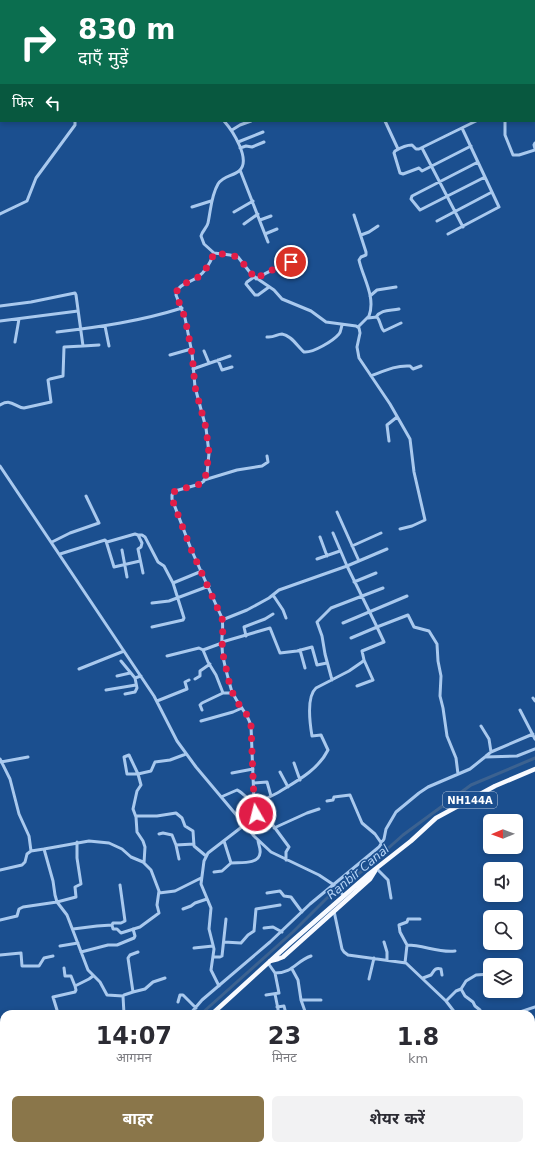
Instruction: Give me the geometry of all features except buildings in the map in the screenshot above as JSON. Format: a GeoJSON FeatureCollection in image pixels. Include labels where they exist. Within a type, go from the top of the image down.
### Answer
{"type":"FeatureCollection","features":[{"type":"Feature","properties":{"kind":"highway","name":"NH144A"},"geometry":{"type":"LineString","coordinates":[[217,1010],[344,896],[398,853],[436,818],[495,786],[535,769]]}},
{"type":"Feature","properties":{"kind":"highway","name":"NH144A"},"geometry":{"type":"LineString","coordinates":[[269,962],[283,957],[370,879],[376,869]]}},
{"type":"Feature","properties":{"kind":"street"},"geometry":{"type":"LineString","coordinates":[[0,214],[20,206],[27,201],[36,178],[75,125],[75,122]]}},
{"type":"Feature","properties":{"kind":"street"},"geometry":{"type":"LineString","coordinates":[[225,122],[232,130],[238,142],[244,161],[240,170],[220,181],[211,201],[208,224],[201,236],[204,244],[214,253],[238,257],[255,278],[269,287],[285,301],[311,311],[326,322],[358,327],[368,318],[370,313],[370,296],[360,260],[360,258],[366,254],[354,215]]}},
{"type":"Feature","properties":{"kind":"street"},"geometry":{"type":"LineString","coordinates":[[232,130],[248,122]]}},
{"type":"Feature","properties":{"kind":"street"},"geometry":{"type":"LineString","coordinates":[[385,122],[398,149]]}},
{"type":"Feature","properties":{"kind":"street"},"geometry":{"type":"LineString","coordinates":[[471,146],[423,171],[419,168],[402,174],[394,154],[398,149],[411,145],[416,149],[422,148],[474,122]]}},
{"type":"Feature","properties":{"kind":"street"},"geometry":{"type":"LineString","coordinates":[[505,122],[505,135],[513,155],[519,155],[535,149],[535,144]]}},
{"type":"Feature","properties":{"kind":"street"},"geometry":{"type":"LineString","coordinates":[[448,234],[498,208],[499,206],[462,128]]}},
{"type":"Feature","properties":{"kind":"street"},"geometry":{"type":"LineString","coordinates":[[238,142],[263,132]]}},
{"type":"Feature","properties":{"kind":"street"},"geometry":{"type":"LineString","coordinates":[[240,148],[246,146],[251,147],[264,142]]}},
{"type":"Feature","properties":{"kind":"street"},"geometry":{"type":"LineString","coordinates":[[422,148],[463,227]]}},
{"type":"Feature","properties":{"kind":"street"},"geometry":{"type":"LineString","coordinates":[[478,162],[439,181],[412,196],[411,199],[420,210],[485,177]]}},
{"type":"Feature","properties":{"kind":"street"},"geometry":{"type":"LineString","coordinates":[[240,170],[268,242]]}},
{"type":"Feature","properties":{"kind":"street"},"geometry":{"type":"LineString","coordinates":[[437,221],[492,192]]}},
{"type":"Feature","properties":{"kind":"street"},"geometry":{"type":"LineString","coordinates":[[192,207],[211,201]]}},
{"type":"Feature","properties":{"kind":"street"},"geometry":{"type":"LineString","coordinates":[[234,212],[253,201]]}},
{"type":"Feature","properties":{"kind":"street"},"geometry":{"type":"LineString","coordinates":[[244,224],[258,214]]}},
{"type":"Feature","properties":{"kind":"street"},"geometry":{"type":"LineString","coordinates":[[260,220],[271,216]]}},
{"type":"Feature","properties":{"kind":"street"},"geometry":{"type":"LineString","coordinates":[[361,235],[378,226]]}},
{"type":"Feature","properties":{"kind":"street"},"geometry":{"type":"LineString","coordinates":[[265,234],[277,229]]}},
{"type":"Feature","properties":{"kind":"street"},"geometry":{"type":"LineString","coordinates":[[204,480],[209,460],[209,446],[206,428],[195,387],[191,349],[182,308],[177,298],[178,288],[198,277],[211,260],[214,253]]}},
{"type":"Feature","properties":{"kind":"street"},"geometry":{"type":"LineString","coordinates":[[269,287],[258,295],[254,295],[246,284],[247,282],[265,273],[300,259]]}},
{"type":"Feature","properties":{"kind":"street"},"geometry":{"type":"LineString","coordinates":[[370,296],[377,290],[396,287]]}},
{"type":"Feature","properties":{"kind":"street"},"geometry":{"type":"LineString","coordinates":[[0,306],[31,302],[74,292],[76,295],[83,346]]}},
{"type":"Feature","properties":{"kind":"street"},"geometry":{"type":"LineString","coordinates":[[57,332],[105,326],[150,317],[182,308]]}},
{"type":"Feature","properties":{"kind":"street"},"geometry":{"type":"LineString","coordinates":[[368,318],[376,317],[378,313],[399,309]]}},
{"type":"Feature","properties":{"kind":"street"},"geometry":{"type":"LineString","coordinates":[[0,327],[1,321],[78,311]]}},
{"type":"Feature","properties":{"kind":"street"},"geometry":{"type":"LineString","coordinates":[[376,317],[379,318],[382,330],[384,331],[401,324]]}},
{"type":"Feature","properties":{"kind":"street"},"geometry":{"type":"LineString","coordinates":[[15,342],[19,319]]}},
{"type":"Feature","properties":{"kind":"street"},"geometry":{"type":"LineString","coordinates":[[267,337],[272,338],[280,334],[287,336],[304,352],[309,353],[315,351],[338,335],[342,325]]}},
{"type":"Feature","properties":{"kind":"street"},"geometry":{"type":"LineString","coordinates":[[105,326],[109,346]]}},
{"type":"Feature","properties":{"kind":"street"},"geometry":{"type":"LineString","coordinates":[[358,327],[360,330],[357,347],[359,358],[390,404],[410,439],[414,472],[425,518],[424,521],[400,529]]}},
{"type":"Feature","properties":{"kind":"street"},"geometry":{"type":"LineString","coordinates":[[0,405],[11,403],[23,408],[50,402],[52,399],[48,380],[63,376],[64,347],[99,345]]}},
{"type":"Feature","properties":{"kind":"street"},"geometry":{"type":"LineString","coordinates":[[170,356],[191,349]]}},
{"type":"Feature","properties":{"kind":"street"},"geometry":{"type":"LineString","coordinates":[[204,351],[209,364]]}},
{"type":"Feature","properties":{"kind":"street"},"geometry":{"type":"LineString","coordinates":[[193,369],[230,356]]}},
{"type":"Feature","properties":{"kind":"street"},"geometry":{"type":"LineString","coordinates":[[218,360],[222,370],[232,367]]}},
{"type":"Feature","properties":{"kind":"street"},"geometry":{"type":"LineString","coordinates":[[371,376],[402,365],[410,366],[413,369],[421,366]]}},
{"type":"Feature","properties":{"kind":"street"},"geometry":{"type":"LineString","coordinates":[[389,440],[387,424],[397,418]]}},
{"type":"Feature","properties":{"kind":"street"},"geometry":{"type":"LineString","coordinates":[[219,986],[211,970],[214,957],[214,946],[209,929],[211,908],[202,888],[201,878],[206,856],[256,816],[251,726],[247,715],[232,693],[222,650],[222,620],[209,586],[180,522],[172,495],[175,491],[200,484],[204,480],[237,470],[262,466],[268,462],[267,456]]}},
{"type":"Feature","properties":{"kind":"street"},"geometry":{"type":"LineString","coordinates":[[0,466],[141,676],[157,701],[186,754],[258,840],[271,852],[319,875],[338,888],[344,896]]}},
{"type":"Feature","properties":{"kind":"street"},"geometry":{"type":"LineString","coordinates":[[52,542],[70,533],[99,523],[86,496]]}},
{"type":"Feature","properties":{"kind":"street"},"geometry":{"type":"LineString","coordinates":[[337,512],[359,561]]}},
{"type":"Feature","properties":{"kind":"street"},"geometry":{"type":"LineString","coordinates":[[332,533],[384,643],[362,651],[372,680],[357,686]]}},
{"type":"Feature","properties":{"kind":"street"},"geometry":{"type":"LineString","coordinates":[[352,546],[381,533]]}},
{"type":"Feature","properties":{"kind":"street"},"geometry":{"type":"LineString","coordinates":[[60,554],[104,540],[106,542],[135,534],[145,537],[158,562],[164,566],[173,583],[184,619],[152,627]]}},
{"type":"Feature","properties":{"kind":"street"},"geometry":{"type":"LineString","coordinates":[[138,535],[142,543],[142,547],[138,549],[143,573]]}},
{"type":"Feature","properties":{"kind":"street"},"geometry":{"type":"LineString","coordinates":[[320,536],[327,556]]}},
{"type":"Feature","properties":{"kind":"street"},"geometry":{"type":"LineString","coordinates":[[106,542],[114,567],[140,562]]}},
{"type":"Feature","properties":{"kind":"street"},"geometry":{"type":"LineString","coordinates":[[222,620],[242,613],[279,590],[347,566],[387,549]]}},
{"type":"Feature","properties":{"kind":"street"},"geometry":{"type":"LineString","coordinates":[[122,550],[128,577]]}},
{"type":"Feature","properties":{"kind":"street"},"geometry":{"type":"LineString","coordinates":[[317,560],[340,551]]}},
{"type":"Feature","properties":{"kind":"street"},"geometry":{"type":"LineString","coordinates":[[173,583],[202,571]]}},
{"type":"Feature","properties":{"kind":"street"},"geometry":{"type":"LineString","coordinates":[[354,582],[376,573]]}},
{"type":"Feature","properties":{"kind":"street"},"geometry":{"type":"LineString","coordinates":[[152,603],[170,601],[209,586]]}},
{"type":"Feature","properties":{"kind":"street"},"geometry":{"type":"LineString","coordinates":[[332,680],[322,636],[317,622],[330,608],[383,588]]}},
{"type":"Feature","properties":{"kind":"street"},"geometry":{"type":"LineString","coordinates":[[273,595],[286,618]]}},
{"type":"Feature","properties":{"kind":"street"},"geometry":{"type":"LineString","coordinates":[[343,623],[407,596]]}},
{"type":"Feature","properties":{"kind":"street"},"geometry":{"type":"LineString","coordinates":[[246,636],[245,627],[273,614]]}},
{"type":"Feature","properties":{"kind":"street"},"geometry":{"type":"LineString","coordinates":[[351,638],[408,615],[413,627],[420,630],[428,630],[435,640],[441,676],[440,696],[448,736],[456,758],[458,774]]}},
{"type":"Feature","properties":{"kind":"street"},"geometry":{"type":"LineString","coordinates":[[167,656],[199,648],[203,650],[222,642],[270,628],[280,653],[312,647],[317,665],[327,663]]}},
{"type":"Feature","properties":{"kind":"street"},"geometry":{"type":"LineString","coordinates":[[203,650],[216,674],[223,693]]}},
{"type":"Feature","properties":{"kind":"street"},"geometry":{"type":"LineString","coordinates":[[300,650],[305,668]]}},
{"type":"Feature","properties":{"kind":"street"},"geometry":{"type":"LineString","coordinates":[[79,669],[124,651]]}},
{"type":"Feature","properties":{"kind":"street"},"geometry":{"type":"LineString","coordinates":[[222,797],[237,790],[251,800],[260,800],[271,796],[300,780],[316,766],[328,750],[321,735],[312,736],[310,720],[311,695],[314,690],[350,671],[364,660]]}},
{"type":"Feature","properties":{"kind":"street"},"geometry":{"type":"LineString","coordinates":[[121,661],[130,674],[136,678]]}},
{"type":"Feature","properties":{"kind":"street"},"geometry":{"type":"LineString","coordinates":[[195,679],[200,676],[199,672],[210,664]]}},
{"type":"Feature","properties":{"kind":"street"},"geometry":{"type":"LineString","coordinates":[[117,676],[130,674]]}},
{"type":"Feature","properties":{"kind":"street"},"geometry":{"type":"LineString","coordinates":[[136,678],[141,676]]}},
{"type":"Feature","properties":{"kind":"street"},"geometry":{"type":"LineString","coordinates":[[125,694],[136,692],[136,678]]}},
{"type":"Feature","properties":{"kind":"street"},"geometry":{"type":"LineString","coordinates":[[157,701],[186,689],[185,682],[189,680]]}},
{"type":"Feature","properties":{"kind":"street"},"geometry":{"type":"LineString","coordinates":[[106,690],[136,685]]}},
{"type":"Feature","properties":{"kind":"street"},"geometry":{"type":"LineString","coordinates":[[202,710],[201,704],[223,693],[232,693]]}},
{"type":"Feature","properties":{"kind":"street"},"geometry":{"type":"LineString","coordinates":[[201,721],[242,708]]}},
{"type":"Feature","properties":{"kind":"street"},"geometry":{"type":"LineString","coordinates":[[520,710],[535,739]]}},
{"type":"Feature","properties":{"kind":"street"},"geometry":{"type":"LineString","coordinates":[[481,726],[489,739],[491,752]]}},
{"type":"Feature","properties":{"kind":"street"},"geometry":{"type":"LineString","coordinates":[[178,1002],[180,995],[183,995],[196,1008],[206,997],[282,932],[310,904],[379,847],[382,844],[386,829],[396,812],[419,793],[428,787],[470,769],[491,752],[533,734]]}},
{"type":"Feature","properties":{"kind":"street"},"geometry":{"type":"LineString","coordinates":[[485,757],[517,756],[535,749]]}},
{"type":"Feature","properties":{"kind":"street"},"geometry":{"type":"LineString","coordinates":[[144,863],[145,847],[137,832],[136,816],[133,809],[137,791],[141,785],[138,774],[130,756],[124,757],[127,774],[138,774],[151,771],[155,762],[170,760],[186,754]]}},
{"type":"Feature","properties":{"kind":"street"},"geometry":{"type":"LineString","coordinates":[[28,757],[1,761],[10,779],[21,820],[29,836],[31,851]]}},
{"type":"Feature","properties":{"kind":"street"},"geometry":{"type":"LineString","coordinates":[[294,763],[300,780]]}},
{"type":"Feature","properties":{"kind":"street"},"geometry":{"type":"LineString","coordinates":[[232,773],[253,769]]}},
{"type":"Feature","properties":{"kind":"street"},"geometry":{"type":"LineString","coordinates":[[280,772],[288,787]]}},
{"type":"Feature","properties":{"kind":"street"},"geometry":{"type":"LineString","coordinates":[[254,783],[267,782],[271,796]]}},
{"type":"Feature","properties":{"kind":"street"},"geometry":{"type":"LineString","coordinates":[[327,801],[333,800],[334,797],[350,795],[362,823],[375,834],[382,844]]}},
{"type":"Feature","properties":{"kind":"street"},"geometry":{"type":"LineString","coordinates":[[260,800],[274,828],[289,847],[286,852],[286,860]]}},
{"type":"Feature","properties":{"kind":"street"},"geometry":{"type":"LineString","coordinates":[[274,828],[319,809]]}},
{"type":"Feature","properties":{"kind":"street"},"geometry":{"type":"LineString","coordinates":[[136,816],[157,816],[176,813],[182,818],[185,826],[193,831],[194,844],[206,856]]}},
{"type":"Feature","properties":{"kind":"street"},"geometry":{"type":"LineString","coordinates":[[159,834],[163,833],[172,835],[179,858]]}},
{"type":"Feature","properties":{"kind":"street"},"geometry":{"type":"LineString","coordinates":[[0,870],[22,865],[25,862],[27,854],[31,851],[77,842],[89,840],[109,843],[122,849],[131,857],[144,863],[154,876],[159,893],[157,905],[158,914],[144,924],[120,933],[117,929],[113,929],[112,925]]}},
{"type":"Feature","properties":{"kind":"street"},"geometry":{"type":"LineString","coordinates":[[214,872],[222,872],[231,862],[248,862],[258,857],[260,852],[258,840]]}},
{"type":"Feature","properties":{"kind":"street"},"geometry":{"type":"LineString","coordinates":[[224,841],[231,862]]}},
{"type":"Feature","properties":{"kind":"street"},"geometry":{"type":"LineString","coordinates":[[0,920],[17,916],[19,910],[23,907],[57,902],[76,896],[75,887],[81,884],[77,858],[77,842]]}},
{"type":"Feature","properties":{"kind":"street"},"geometry":{"type":"LineString","coordinates":[[176,845],[194,844]]}},
{"type":"Feature","properties":{"kind":"street"},"geometry":{"type":"LineString","coordinates":[[44,849],[57,902],[67,915],[88,970],[100,982],[107,995],[123,996],[124,994],[145,989],[153,982],[165,978]]}},
{"type":"Feature","properties":{"kind":"street"},"geometry":{"type":"LineString","coordinates":[[376,869],[388,880],[390,898]]}},
{"type":"Feature","properties":{"kind":"street"},"geometry":{"type":"LineString","coordinates":[[159,893],[175,891],[201,878]]}},
{"type":"Feature","properties":{"kind":"street"},"geometry":{"type":"LineString","coordinates":[[73,930],[112,925],[113,923],[125,921],[120,885]]}},
{"type":"Feature","properties":{"kind":"street"},"geometry":{"type":"LineString","coordinates":[[267,893],[280,891],[284,896],[292,898],[302,912]]}},
{"type":"Feature","properties":{"kind":"street"},"geometry":{"type":"LineString","coordinates":[[184,909],[207,899]]}},
{"type":"Feature","properties":{"kind":"street"},"geometry":{"type":"LineString","coordinates":[[224,942],[242,943],[248,935],[254,931],[256,909],[280,905]]}},
{"type":"Feature","properties":{"kind":"street"},"geometry":{"type":"LineString","coordinates":[[334,910],[342,949],[344,952],[348,955],[405,963],[423,978],[453,1010]]}},
{"type":"Feature","properties":{"kind":"street"},"geometry":{"type":"LineString","coordinates":[[214,957],[222,957],[226,919]]}},
{"type":"Feature","properties":{"kind":"street"},"geometry":{"type":"LineString","coordinates":[[405,963],[408,945],[400,932],[399,926],[407,922],[408,919],[420,919]]}},
{"type":"Feature","properties":{"kind":"street"},"geometry":{"type":"LineString","coordinates":[[264,928],[273,927],[282,932]]}},
{"type":"Feature","properties":{"kind":"street"},"geometry":{"type":"LineString","coordinates":[[81,952],[108,945],[114,945],[134,938],[135,936],[133,929]]}},
{"type":"Feature","properties":{"kind":"street"},"geometry":{"type":"LineString","coordinates":[[384,942],[387,952],[387,960]]}},
{"type":"Feature","properties":{"kind":"street"},"geometry":{"type":"LineString","coordinates":[[60,946],[78,943]]}},
{"type":"Feature","properties":{"kind":"street"},"geometry":{"type":"LineString","coordinates":[[408,945],[419,945],[440,951],[455,951]]}},
{"type":"Feature","properties":{"kind":"street"},"geometry":{"type":"LineString","coordinates":[[194,948],[214,946]]}},
{"type":"Feature","properties":{"kind":"street"},"geometry":{"type":"LineString","coordinates":[[133,992],[128,958],[130,955],[138,952]]}},
{"type":"Feature","properties":{"kind":"street"},"geometry":{"type":"LineString","coordinates":[[0,955],[21,953],[22,965],[24,967],[39,966],[42,959],[53,956]]}},
{"type":"Feature","properties":{"kind":"street"},"geometry":{"type":"LineString","coordinates":[[275,973],[292,969],[302,960],[311,956]]}},
{"type":"Feature","properties":{"kind":"street"},"geometry":{"type":"LineString","coordinates":[[369,979],[374,958]]}},
{"type":"Feature","properties":{"kind":"street"},"geometry":{"type":"LineString","coordinates":[[266,995],[279,993],[275,973],[269,962]]}},
{"type":"Feature","properties":{"kind":"street"},"geometry":{"type":"LineString","coordinates":[[57,1010],[53,996],[75,992],[75,986],[71,976],[65,976],[64,968]]}},
{"type":"Feature","properties":{"kind":"street"},"geometry":{"type":"LineString","coordinates":[[292,969],[298,980],[301,1000],[305,1010]]}},
{"type":"Feature","properties":{"kind":"street"},"geometry":{"type":"LineString","coordinates":[[423,978],[431,975],[436,969],[441,969],[442,975]]}},
{"type":"Feature","properties":{"kind":"street"},"geometry":{"type":"LineString","coordinates":[[446,1001],[456,991],[461,989],[466,981],[477,975],[483,975]]}},
{"type":"Feature","properties":{"kind":"street"},"geometry":{"type":"LineString","coordinates":[[75,986],[93,976]]}},
{"type":"Feature","properties":{"kind":"street"},"geometry":{"type":"LineString","coordinates":[[461,989],[465,996],[474,1002],[475,1006],[480,1010]]}},
{"type":"Feature","properties":{"kind":"street"},"geometry":{"type":"LineString","coordinates":[[275,994],[278,1007],[284,1006],[285,1010]]}},
{"type":"Feature","properties":{"kind":"street"},"geometry":{"type":"LineString","coordinates":[[123,996],[124,1010]]}},
{"type":"Feature","properties":{"kind":"street"},"geometry":{"type":"LineString","coordinates":[[301,1000],[321,1000]]}},
{"type":"Feature","properties":{"kind":"street"},"geometry":{"type":"LineString","coordinates":[[0,1069],[0,1078]]}},
{"type":"Feature","properties":{"kind":"waterway","name":"Ranbir Canal"},"geometry":{"type":"LineString","coordinates":[[205,1010],[293,932],[327,898],[366,868],[403,835],[471,785],[535,758]]}},
{"type":"Feature","properties":{"kind":"route"},"geometry":{"type":"LineString","coordinates":[[256,814],[254,806],[250,720],[232,693],[222,650],[222,618],[191,549],[172,499],[172,495],[175,491],[200,484],[204,481],[209,460],[208,439],[195,387],[192,353],[184,312],[176,294],[180,286],[202,274],[214,253],[238,257],[256,279],[265,273],[291,262]]}}]}
